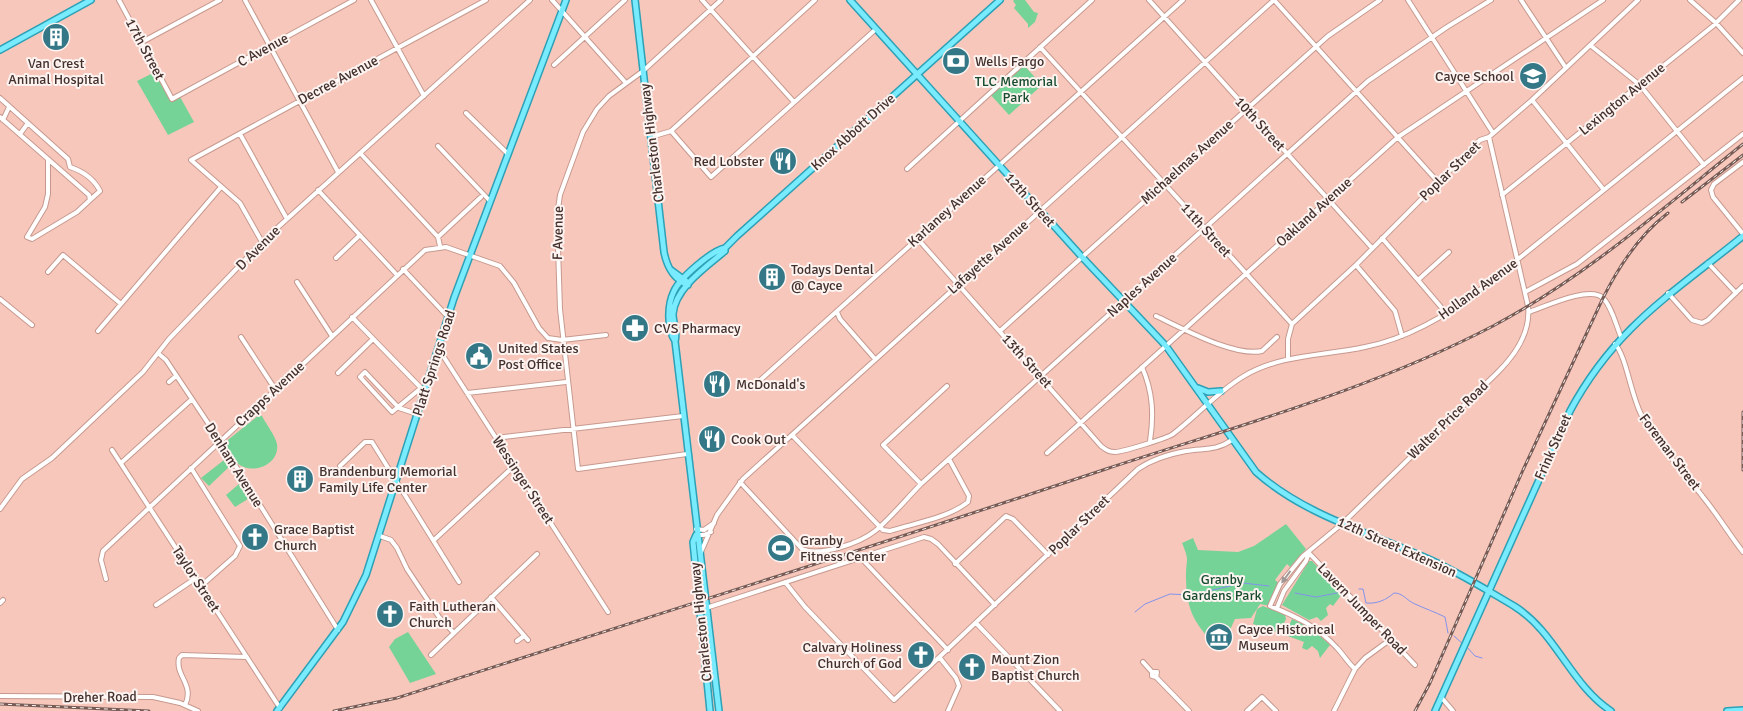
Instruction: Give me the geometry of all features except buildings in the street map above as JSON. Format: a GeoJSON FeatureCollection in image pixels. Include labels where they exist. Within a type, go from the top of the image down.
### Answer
{"type":"FeatureCollection","features":[{"type":"Feature","properties":{"kind":"main road"},"geometry":{"type":"LineString","coordinates":[[0,50],[91,0]]}},
{"type":"Feature","properties":{"kind":"main road","name":"Platt Springs Road"},"geometry":{"type":"LineString","coordinates":[[279,709],[338,630],[362,586],[398,480],[423,390],[448,317],[566,0]]}},
{"type":"Feature","properties":{"kind":"main road","name":"Charleston Highway"},"geometry":{"type":"LineString","coordinates":[[635,0],[664,252],[669,269],[683,280]]}},
{"type":"Feature","properties":{"kind":"main road","name":"12th Street"},"geometry":{"type":"LineString","coordinates":[[850,0],[1082,257],[1166,346],[1207,403]]}},
{"type":"Feature","properties":{"kind":"main road","name":"Knox Abbott Drive"},"geometry":{"type":"LineString","coordinates":[[708,266],[725,251],[725,248],[1000,0]]}},
{"type":"Feature","properties":{"kind":"main road","name":"Frink Street"},"geometry":{"type":"LineString","coordinates":[[1435,711],[1570,411],[1591,375],[1621,337],[1668,293],[1743,235]]}},
{"type":"Feature","properties":{"kind":"main road","name":"Charleston Highway"},"geometry":{"type":"LineString","coordinates":[[675,341],[672,336],[669,307],[674,291],[683,280],[718,250],[725,248]]}},
{"type":"Feature","properties":{"kind":"main road","name":"Charleston Highway"},"geometry":{"type":"LineString","coordinates":[[708,266],[688,285],[678,298],[673,314],[696,532],[719,711]]}},
{"type":"Feature","properties":{"kind":"main road"},"geometry":{"type":"LineString","coordinates":[[683,280],[688,285]]}},
{"type":"Feature","properties":{"kind":"main road"},"geometry":{"type":"LineString","coordinates":[[1196,387],[1208,392],[1221,391]]}},
{"type":"Feature","properties":{"kind":"main road","name":"12th Street Extension"},"geometry":{"type":"LineString","coordinates":[[1207,403],[1248,464],[1272,486],[1342,523],[1441,564],[1528,616],[1544,633],[1589,694],[1611,711]]}},
{"type":"Feature","properties":{"kind":"main road","name":"Charleston Highway"},"geometry":{"type":"LineString","coordinates":[[696,532],[693,542],[710,711]]}},
{"type":"Feature","properties":{"kind":"main road"},"geometry":{"type":"LineString","coordinates":[[1727,711],[1743,710]]}},
{"type":"Feature","properties":{"kind":"street","name":"17th Street"},"geometry":{"type":"LineString","coordinates":[[119,0],[172,99]]}},
{"type":"Feature","properties":{"kind":"street"},"geometry":{"type":"LineString","coordinates":[[142,42],[220,0]]}},
{"type":"Feature","properties":{"kind":"street"},"geometry":{"type":"LineString","coordinates":[[245,0],[338,172]]}},
{"type":"Feature","properties":{"kind":"street","name":"C Avenue"},"geometry":{"type":"LineString","coordinates":[[172,99],[354,0]]}},
{"type":"Feature","properties":{"kind":"street"},"geometry":{"type":"LineString","coordinates":[[371,0],[424,96]]}},
{"type":"Feature","properties":{"kind":"street","name":"Decree Avenue"},"geometry":{"type":"LineString","coordinates":[[220,187],[191,160],[486,0]]}},
{"type":"Feature","properties":{"kind":"street","name":"D Avenue"},"geometry":{"type":"LineString","coordinates":[[0,509],[22,479],[59,451],[137,379],[159,354],[169,339],[262,242],[530,0]]}},
{"type":"Feature","properties":{"kind":"street"},"geometry":{"type":"LineString","coordinates":[[552,0],[626,83]]}},
{"type":"Feature","properties":{"kind":"street"},"geometry":{"type":"LineString","coordinates":[[554,65],[625,0]]}},
{"type":"Feature","properties":{"kind":"street"},"geometry":{"type":"LineString","coordinates":[[702,0],[794,102]]}},
{"type":"Feature","properties":{"kind":"street","name":"F Avenue"},"geometry":{"type":"LineString","coordinates":[[688,454],[578,469],[562,340],[557,229],[560,195],[583,132],[592,116],[603,102],[643,71],[721,0]]}},
{"type":"Feature","properties":{"kind":"street"},"geometry":{"type":"LineString","coordinates":[[651,137],[671,131],[815,0]]}},
{"type":"Feature","properties":{"kind":"street"},"geometry":{"type":"LineString","coordinates":[[907,169],[1092,0]]}},
{"type":"Feature","properties":{"kind":"street","name":"10th Street"},"geometry":{"type":"LineString","coordinates":[[1149,0],[1372,248]]}},
{"type":"Feature","properties":{"kind":"street","name":"Karlaney Avenue"},"geometry":{"type":"LineString","coordinates":[[758,383],[1183,0]]}},
{"type":"Feature","properties":{"kind":"street"},"geometry":{"type":"LineString","coordinates":[[1274,0],[1438,182]]}},
{"type":"Feature","properties":{"kind":"street","name":"Lafayette Avenue"},"geometry":{"type":"LineString","coordinates":[[700,554],[714,523],[728,498],[740,482],[1274,0]]}},
{"type":"Feature","properties":{"kind":"street","name":"Michaelmas Avenue"},"geometry":{"type":"LineString","coordinates":[[1000,331],[1316,47],[1339,27],[1380,0]]}},
{"type":"Feature","properties":{"kind":"street"},"geometry":{"type":"LineString","coordinates":[[1408,0],[1493,133]]}},
{"type":"Feature","properties":{"kind":"street","name":"Naples Avenue"},"geometry":{"type":"LineString","coordinates":[[740,482],[796,542],[808,552],[820,552],[863,538],[880,527],[949,459],[1356,91],[1433,37],[1491,0]]}},
{"type":"Feature","properties":{"kind":"street"},"geometry":{"type":"LineString","coordinates":[[1521,0],[1566,68]]}},
{"type":"Feature","properties":{"kind":"street","name":"Oakland Avenue"},"geometry":{"type":"LineString","coordinates":[[1047,453],[1398,137],[1604,0]]}},
{"type":"Feature","properties":{"kind":"street"},"geometry":{"type":"LineString","coordinates":[[1690,0],[1716,23],[1743,52]]}},
{"type":"Feature","properties":{"kind":"street","name":"Lexington Avenue"},"geometry":{"type":"LineString","coordinates":[[1502,196],[1716,23],[1739,0]]}},
{"type":"Feature","properties":{"kind":"street","name":"Poplar Street"},"geometry":{"type":"LineString","coordinates":[[1292,324],[1356,265],[1480,140],[1489,137],[1532,100],[1636,1]]}},
{"type":"Feature","properties":{"kind":"street"},"geometry":{"type":"LineString","coordinates":[[671,131],[711,178],[876,29]]}},
{"type":"Feature","properties":{"kind":"street"},"geometry":{"type":"LineString","coordinates":[[1590,45],[1640,85],[1704,165]]}},
{"type":"Feature","properties":{"kind":"street","name":"11th Street"},"geometry":{"type":"LineString","coordinates":[[1040,46],[1292,324]]}},
{"type":"Feature","properties":{"kind":"street","name":"Holland Avenue"},"geometry":{"type":"LineString","coordinates":[[1150,441],[1173,434],[1221,391],[1255,370],[1288,358],[1367,347],[1402,336],[1447,314],[1518,260],[1743,78]]}},
{"type":"Feature","properties":{"kind":"street"},"geometry":{"type":"LineString","coordinates":[[0,98],[68,159],[70,167],[86,175],[98,186],[100,191],[77,212],[32,239],[27,237],[45,207],[48,194],[48,159]]}},
{"type":"Feature","properties":{"kind":"street"},"geometry":{"type":"LineString","coordinates":[[1532,100],[1604,190]]}},
{"type":"Feature","properties":{"kind":"street"},"geometry":{"type":"LineString","coordinates":[[9,107],[2,118],[89,195],[90,200]]}},
{"type":"Feature","properties":{"kind":"street"},"geometry":{"type":"LineString","coordinates":[[466,113],[508,154]]}},
{"type":"Feature","properties":{"kind":"street"},"geometry":{"type":"LineString","coordinates":[[20,134],[28,124]]}},
{"type":"Feature","properties":{"kind":"street"},"geometry":{"type":"LineString","coordinates":[[240,134],[287,219]]}},
{"type":"Feature","properties":{"kind":"street"},"geometry":{"type":"LineString","coordinates":[[1524,292],[1577,264],[1743,134]]}},
{"type":"Feature","properties":{"kind":"street","name":"Walter Price Road"},"geometry":{"type":"LineString","coordinates":[[1277,608],[1270,606],[1286,576],[1303,556],[1309,553],[1342,523],[1507,364],[1521,342],[1528,312],[1518,260],[1489,137]]}},
{"type":"Feature","properties":{"kind":"street"},"geometry":{"type":"LineString","coordinates":[[438,146],[490,201]]}},
{"type":"Feature","properties":{"kind":"street"},"geometry":{"type":"LineString","coordinates":[[360,152],[438,237],[440,246],[456,249],[470,256],[496,264],[505,271],[542,332],[548,338],[562,340],[606,334]]}},
{"type":"Feature","properties":{"kind":"street"},"geometry":{"type":"LineString","coordinates":[[1743,162],[1712,187],[1712,194],[1743,235]]}},
{"type":"Feature","properties":{"kind":"street"},"geometry":{"type":"LineString","coordinates":[[64,174],[70,167]]}},
{"type":"Feature","properties":{"kind":"street"},"geometry":{"type":"LineString","coordinates":[[98,331],[220,187],[243,207],[262,242]]}},
{"type":"Feature","properties":{"kind":"street"},"geometry":{"type":"LineString","coordinates":[[318,190],[397,275]]}},
{"type":"Feature","properties":{"kind":"street"},"geometry":{"type":"LineString","coordinates":[[438,237],[481,197]]}},
{"type":"Feature","properties":{"kind":"street"},"geometry":{"type":"LineString","coordinates":[[336,258],[360,235]]}},
{"type":"Feature","properties":{"kind":"street","name":"13th Street"},"geometry":{"type":"LineString","coordinates":[[917,238],[1101,446],[1111,452],[1119,452],[1150,441]]}},
{"type":"Feature","properties":{"kind":"street"},"geometry":{"type":"LineString","coordinates":[[1382,238],[1447,314]]}},
{"type":"Feature","properties":{"kind":"street","name":"Crapps Avenue"},"geometry":{"type":"LineString","coordinates":[[106,579],[101,560],[103,551],[402,269],[425,250],[440,246]]}},
{"type":"Feature","properties":{"kind":"street"},"geometry":{"type":"LineString","coordinates":[[1418,280],[1449,252]]}},
{"type":"Feature","properties":{"kind":"street"},"geometry":{"type":"LineString","coordinates":[[48,272],[63,255],[121,304]]}},
{"type":"Feature","properties":{"kind":"street"},"geometry":{"type":"LineString","coordinates":[[1708,263],[1736,293]]}},
{"type":"Feature","properties":{"kind":"street"},"geometry":{"type":"LineString","coordinates":[[1356,265],[1395,311],[1402,336]]}},
{"type":"Feature","properties":{"kind":"street"},"geometry":{"type":"LineString","coordinates":[[402,269],[448,317]]}},
{"type":"Feature","properties":{"kind":"street"},"geometry":{"type":"LineString","coordinates":[[297,282],[332,336]]}},
{"type":"Feature","properties":{"kind":"street"},"geometry":{"type":"LineString","coordinates":[[1668,293],[1692,320],[1702,323],[1743,286]]}},
{"type":"Feature","properties":{"kind":"street"},"geometry":{"type":"LineString","coordinates":[[1528,312],[1582,294],[1595,293],[1607,304],[1621,337]]}},
{"type":"Feature","properties":{"kind":"street"},"geometry":{"type":"LineString","coordinates":[[0,299],[32,325]]}},
{"type":"Feature","properties":{"kind":"street"},"geometry":{"type":"LineString","coordinates":[[837,312],[840,319],[875,359]]}},
{"type":"Feature","properties":{"kind":"street"},"geometry":{"type":"LineString","coordinates":[[352,316],[423,390],[399,408],[392,412],[360,377],[365,372],[399,408],[417,414]]}},
{"type":"Feature","properties":{"kind":"street"},"geometry":{"type":"LineString","coordinates":[[1156,316],[1214,343],[1258,352],[1266,349],[1277,337]]}},
{"type":"Feature","properties":{"kind":"street"},"geometry":{"type":"LineString","coordinates":[[1288,358],[1288,339],[1292,324]]}},
{"type":"Feature","properties":{"kind":"street"},"geometry":{"type":"LineString","coordinates":[[241,337],[275,389]]}},
{"type":"Feature","properties":{"kind":"street"},"geometry":{"type":"LineString","coordinates":[[338,373],[373,339]]}},
{"type":"Feature","properties":{"kind":"street","name":"Foreman Street"},"geometry":{"type":"LineString","coordinates":[[1615,344],[1621,353],[1632,395],[1641,416],[1743,552]]}},
{"type":"Feature","properties":{"kind":"street","name":"Wessinger Street"},"geometry":{"type":"LineString","coordinates":[[438,348],[608,612]]}},
{"type":"Feature","properties":{"kind":"street","name":"Denham Avenue"},"geometry":{"type":"LineString","coordinates":[[159,354],[166,360],[220,441],[338,630]]}},
{"type":"Feature","properties":{"kind":"street"},"geometry":{"type":"LineString","coordinates":[[1142,367],[1150,386],[1152,402],[1150,441]]}},
{"type":"Feature","properties":{"kind":"street"},"geometry":{"type":"LineString","coordinates":[[169,382],[176,376]]}},
{"type":"Feature","properties":{"kind":"street"},"geometry":{"type":"LineString","coordinates":[[466,393],[566,382]]}},
{"type":"Feature","properties":{"kind":"street"},"geometry":{"type":"LineString","coordinates":[[922,484],[883,445],[947,386]]}},
{"type":"Feature","properties":{"kind":"street"},"geometry":{"type":"LineString","coordinates":[[120,463],[192,399]]}},
{"type":"Feature","properties":{"kind":"street"},"geometry":{"type":"LineString","coordinates":[[496,438],[683,416]]}},
{"type":"Feature","properties":{"kind":"street"},"geometry":{"type":"LineString","coordinates":[[792,435],[877,521],[883,530],[890,531],[948,513],[961,508],[968,502],[969,496],[949,459]]}},
{"type":"Feature","properties":{"kind":"street"},"geometry":{"type":"LineString","coordinates":[[340,466],[368,440],[372,442],[398,480],[459,582]]}},
{"type":"Feature","properties":{"kind":"street","name":"Poplar Street"},"geometry":{"type":"LineString","coordinates":[[785,582],[805,607],[894,700],[1141,466],[1178,453],[1216,449],[1232,440]]}},
{"type":"Feature","properties":{"kind":"street","name":"Taylor Street"},"geometry":{"type":"LineString","coordinates":[[112,450],[150,506],[279,709]]}},
{"type":"Feature","properties":{"kind":"street"},"geometry":{"type":"LineString","coordinates":[[434,540],[514,466]]}},
{"type":"Feature","properties":{"kind":"street"},"geometry":{"type":"LineString","coordinates":[[191,468],[240,546],[235,556],[201,586]]}},
{"type":"Feature","properties":{"kind":"street"},"geometry":{"type":"LineString","coordinates":[[955,564],[1006,516],[1010,516],[1048,555]]}},
{"type":"Feature","properties":{"kind":"street"},"geometry":{"type":"LineString","coordinates":[[696,532],[704,530],[714,523]]}},
{"type":"Feature","properties":{"kind":"street"},"geometry":{"type":"LineString","coordinates":[[696,532],[704,536],[711,532]]}},
{"type":"Feature","properties":{"kind":"street"},"geometry":{"type":"LineString","coordinates":[[380,536],[391,540],[439,617],[454,633]]}},
{"type":"Feature","properties":{"kind":"street"},"geometry":{"type":"LineString","coordinates":[[706,608],[912,540],[928,537],[938,544],[995,605]]}},
{"type":"Feature","properties":{"kind":"street"},"geometry":{"type":"LineString","coordinates":[[1309,553],[1306,561],[1284,591],[1277,608],[1317,629],[1337,647],[1355,669]]}},
{"type":"Feature","properties":{"kind":"street","name":"Lavern Jumper Road"},"geometry":{"type":"LineString","coordinates":[[1309,553],[1415,665]]}},
{"type":"Feature","properties":{"kind":"street"},"geometry":{"type":"LineString","coordinates":[[529,554],[533,558]]}},
{"type":"Feature","properties":{"kind":"street"},"geometry":{"type":"LineString","coordinates":[[431,655],[538,554]]}},
{"type":"Feature","properties":{"kind":"street"},"geometry":{"type":"LineString","coordinates":[[861,558],[948,650]]}},
{"type":"Feature","properties":{"kind":"street"},"geometry":{"type":"LineString","coordinates":[[156,605],[196,578]]}},
{"type":"Feature","properties":{"kind":"street"},"geometry":{"type":"LineString","coordinates":[[491,597],[528,640]]}},
{"type":"Feature","properties":{"kind":"street"},"geometry":{"type":"LineString","coordinates":[[976,622],[1060,711]]}},
{"type":"Feature","properties":{"kind":"street"},"geometry":{"type":"LineString","coordinates":[[517,641],[524,636]]}},
{"type":"Feature","properties":{"kind":"street"},"geometry":{"type":"LineString","coordinates":[[1334,711],[1355,669],[1365,658],[1390,639]]}},
{"type":"Feature","properties":{"kind":"street"},"geometry":{"type":"LineString","coordinates":[[430,646],[435,651]]}},
{"type":"Feature","properties":{"kind":"street"},"geometry":{"type":"LineString","coordinates":[[185,705],[189,692],[178,665],[179,658],[182,655],[247,657]]}},
{"type":"Feature","properties":{"kind":"street"},"geometry":{"type":"LineString","coordinates":[[940,658],[959,686],[948,711]]}},
{"type":"Feature","properties":{"kind":"street"},"geometry":{"type":"LineString","coordinates":[[1143,662],[1152,672],[1157,672],[1156,676],[1189,711]]}},
{"type":"Feature","properties":{"kind":"street","name":"Dreher Road"},"geometry":{"type":"LineString","coordinates":[[0,696],[142,696],[165,699],[198,711]]}},
{"type":"Feature","properties":{"kind":"street"},"geometry":{"type":"LineString","coordinates":[[1247,711],[1262,697],[1276,711]]}},
{"type":"Feature","properties":{"kind":"street"},"geometry":{"type":"LineString","coordinates":[[1441,697],[1453,711]]}},
{"type":"Feature","properties":{"kind":"green space"},"geometry":{"type":"Polygon","coordinates":[[[1014,0],[1025,0],[1034,12],[1038,13],[1035,22],[1028,28],[1028,24],[1014,8],[1016,5],[1014,0]]]}},
{"type":"Feature","properties":{"kind":"green space","name":"TLC Memorial Park"},"geometry":{"type":"Polygon","coordinates":[[[1022,63],[1042,85],[1009,115],[989,93],[1022,63]]]}},
{"type":"Feature","properties":{"kind":"green space"},"geometry":{"type":"Polygon","coordinates":[[[157,71],[172,99],[179,95],[194,122],[168,135],[137,81],[157,71]]]}},
{"type":"Feature","properties":{"kind":"green space"},"geometry":{"type":"Polygon","coordinates":[[[259,415],[262,416],[274,437],[277,451],[270,463],[264,466],[257,468],[243,467],[237,463],[224,443],[259,415]]]}},
{"type":"Feature","properties":{"kind":"green space"},"geometry":{"type":"Polygon","coordinates":[[[224,460],[229,467],[209,486],[201,478],[224,460]]]}},
{"type":"Feature","properties":{"kind":"green space"},"geometry":{"type":"Polygon","coordinates":[[[239,484],[248,499],[235,507],[226,495],[239,484]]]}},
{"type":"Feature","properties":{"kind":"green space","name":"Granby Gardens Park"},"geometry":{"type":"Polygon","coordinates":[[[1286,524],[1306,549],[1290,567],[1287,564],[1275,580],[1280,584],[1270,606],[1260,604],[1251,618],[1235,619],[1229,632],[1231,637],[1220,646],[1215,645],[1201,629],[1189,606],[1186,587],[1187,557],[1182,543],[1193,538],[1198,550],[1238,552],[1254,546],[1286,524]]]}},
{"type":"Feature","properties":{"kind":"green space"},"geometry":{"type":"Polygon","coordinates":[[[1309,561],[1312,561],[1342,594],[1333,606],[1330,604],[1326,608],[1328,615],[1321,621],[1317,617],[1309,620],[1282,605],[1309,561]]]}},
{"type":"Feature","properties":{"kind":"green space"},"geometry":{"type":"Polygon","coordinates":[[[1263,606],[1285,615],[1286,619],[1279,633],[1253,624],[1257,609],[1263,606]]]}},
{"type":"Feature","properties":{"kind":"green space"},"geometry":{"type":"Polygon","coordinates":[[[1292,619],[1311,628],[1330,645],[1320,658],[1318,651],[1312,646],[1307,650],[1302,648],[1304,642],[1285,635],[1292,619]]]}},
{"type":"Feature","properties":{"kind":"green space"},"geometry":{"type":"Polygon","coordinates":[[[408,632],[436,674],[410,683],[389,647],[395,639],[408,632]]]}},
{"type":"Feature","properties":{"kind":"waterway"},"geometry":{"type":"LineString","coordinates":[[1135,612],[1145,604],[1170,594],[1191,595],[1243,583],[1269,586]]}},
{"type":"Feature","properties":{"kind":"waterway"},"geometry":{"type":"LineString","coordinates":[[1359,589],[1363,589],[1366,603],[1381,601],[1394,593],[1400,594],[1415,604],[1445,617],[1448,633]]}},
{"type":"Feature","properties":{"kind":"waterway"},"geometry":{"type":"LineString","coordinates":[[1295,593],[1316,597],[1337,593]]}},
{"type":"Feature","properties":{"kind":"waterway"},"geometry":{"type":"LineString","coordinates":[[1454,636],[1463,644]]}},
{"type":"Feature","properties":{"kind":"waterway"},"geometry":{"type":"LineString","coordinates":[[1466,646],[1475,656],[1482,658]]}},
{"type":"Feature","properties":{"kind":"railway"},"geometry":{"type":"LineString","coordinates":[[334,711],[397,698],[751,585],[1254,422],[1399,369],[1446,349],[1527,307],[1622,241],[1743,144]]}},
{"type":"Feature","properties":{"kind":"railway"},"geometry":{"type":"LineString","coordinates":[[1682,202],[1743,155]]}},
{"type":"Feature","properties":{"kind":"railway"},"geometry":{"type":"LineString","coordinates":[[1415,711],[1430,683],[1523,470],[1603,298],[1616,274],[1639,241],[1668,213]]}},
{"type":"Feature","properties":{"kind":"railway"},"geometry":{"type":"LineString","coordinates":[[1743,412],[1743,470]]}},
{"type":"Feature","properties":{"kind":"railway"},"geometry":{"type":"LineString","coordinates":[[0,704],[149,711]]}},
{"type":"Feature","properties":{"kind":"place","name":"Van Crest Animal Hospital"},"geometry":{"type":"Point","coordinates":[56,37]}},
{"type":"Feature","properties":{"kind":"place","name":"Wells Fargo"},"geometry":{"type":"Point","coordinates":[956,61]}},
{"type":"Feature","properties":{"kind":"place","name":"Cayce School"},"geometry":{"type":"Point","coordinates":[1533,76]}},
{"type":"Feature","properties":{"kind":"place","name":"Red Lobster"},"geometry":{"type":"Point","coordinates":[783,161]}},
{"type":"Feature","properties":{"kind":"place","name":"Todays Dental @ Cayce"},"geometry":{"type":"Point","coordinates":[772,277]}},
{"type":"Feature","properties":{"kind":"place","name":"CVS Pharmacy"},"geometry":{"type":"Point","coordinates":[635,328]}},
{"type":"Feature","properties":{"kind":"place","name":"United States Post Office"},"geometry":{"type":"Point","coordinates":[479,356]}},
{"type":"Feature","properties":{"kind":"place","name":"McDonald's"},"geometry":{"type":"Point","coordinates":[717,384]}},
{"type":"Feature","properties":{"kind":"place","name":"Cook Out"},"geometry":{"type":"Point","coordinates":[712,439]}},
{"type":"Feature","properties":{"kind":"place","name":"Brandenburg Memorial Family Life Center"},"geometry":{"type":"Point","coordinates":[300,479]}},
{"type":"Feature","properties":{"kind":"place","name":"Grace Baptist Church"},"geometry":{"type":"Point","coordinates":[255,537]}},
{"type":"Feature","properties":{"kind":"place","name":"Granby Fitness Center"},"geometry":{"type":"Point","coordinates":[781,548]}},
{"type":"Feature","properties":{"kind":"place","name":"Faith Lutheran Church"},"geometry":{"type":"Point","coordinates":[390,614]}},
{"type":"Feature","properties":{"kind":"place","name":"Cayce Historical Museum"},"geometry":{"type":"Point","coordinates":[1219,637]}},
{"type":"Feature","properties":{"kind":"place","name":"Calvary Holiness Church of God"},"geometry":{"type":"Point","coordinates":[921,655]}},
{"type":"Feature","properties":{"kind":"place","name":"Mount Zion Baptist Church"},"geometry":{"type":"Point","coordinates":[972,667]}}]}
